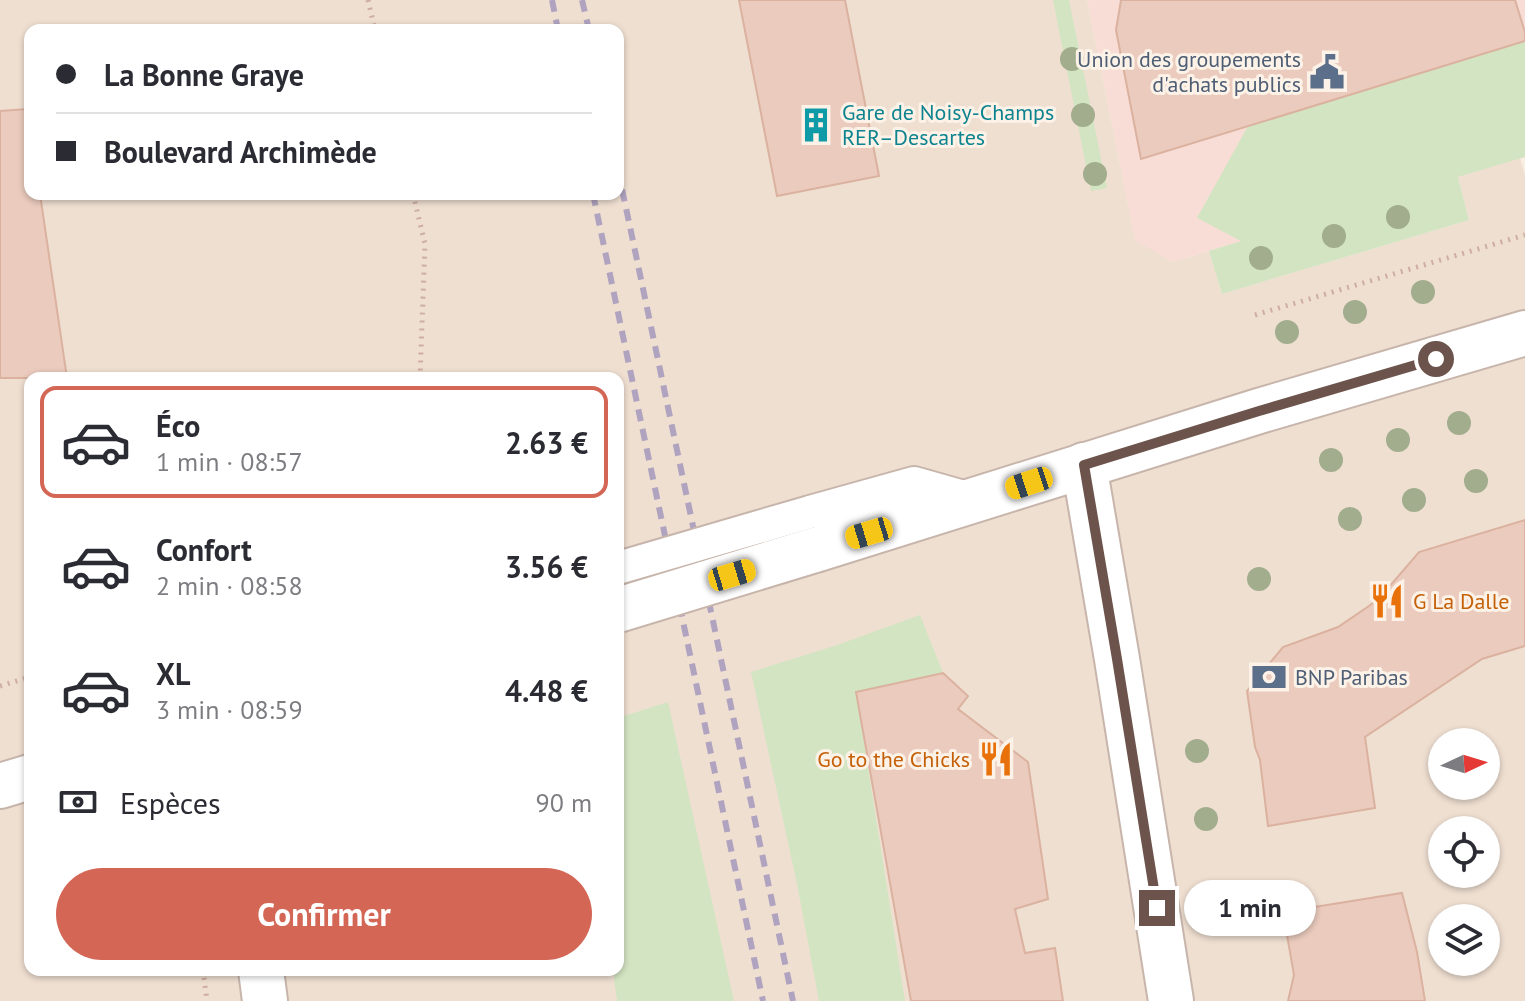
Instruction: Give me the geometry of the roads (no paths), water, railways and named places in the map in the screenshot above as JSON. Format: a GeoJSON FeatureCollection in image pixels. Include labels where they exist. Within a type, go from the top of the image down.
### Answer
{"type":"FeatureCollection","features":[{"type":"Feature","properties":{"kind":"street"},"geometry":{"type":"LineString","coordinates":[[624,608],[814,530],[974,500],[1259,411],[1525,333]]}},
{"type":"Feature","properties":{"kind":"street"},"geometry":{"type":"LineString","coordinates":[[1084,465],[1171,1001]]}},
{"type":"Feature","properties":{"kind":"street"},"geometry":{"type":"LineString","coordinates":[[0,786],[24,779]]}},
{"type":"Feature","properties":{"kind":"street"},"geometry":{"type":"LineString","coordinates":[[262,976],[265,1001]]}},
{"type":"Feature","properties":{"kind":"lane"},"geometry":{"type":"LineString","coordinates":[[624,567],[814,530]]}},
{"type":"Feature","properties":{"kind":"railway"},"geometry":{"type":"LineString","coordinates":[[552,0],[557,24]]}},
{"type":"Feature","properties":{"kind":"railway"},"geometry":{"type":"LineString","coordinates":[[582,0],[588,24]]}},
{"type":"Feature","properties":{"kind":"railway"},"geometry":{"type":"LineString","coordinates":[[624,198],[793,1001]]}},
{"type":"Feature","properties":{"kind":"railway"},"geometry":{"type":"LineString","coordinates":[[594,200],[763,1001]]}},
{"type":"Feature","properties":{"kind":"place","name":"Union des groupements d'achats publics"},"geometry":{"type":"Point","coordinates":[1327,72]}},
{"type":"Feature","properties":{"kind":"place","name":"Gare de Noisy-Champs RER–Descartes"},"geometry":{"type":"Point","coordinates":[816,125]}},
{"type":"Feature","properties":{"kind":"place","name":"G La Dalle"},"geometry":{"type":"Point","coordinates":[1387,601]}},
{"type":"Feature","properties":{"kind":"place","name":"BNP Paribas"},"geometry":{"type":"Point","coordinates":[1269,677]}},
{"type":"Feature","properties":{"kind":"place","name":"Go to the Chicks"},"geometry":{"type":"Point","coordinates":[996,759]}}]}
